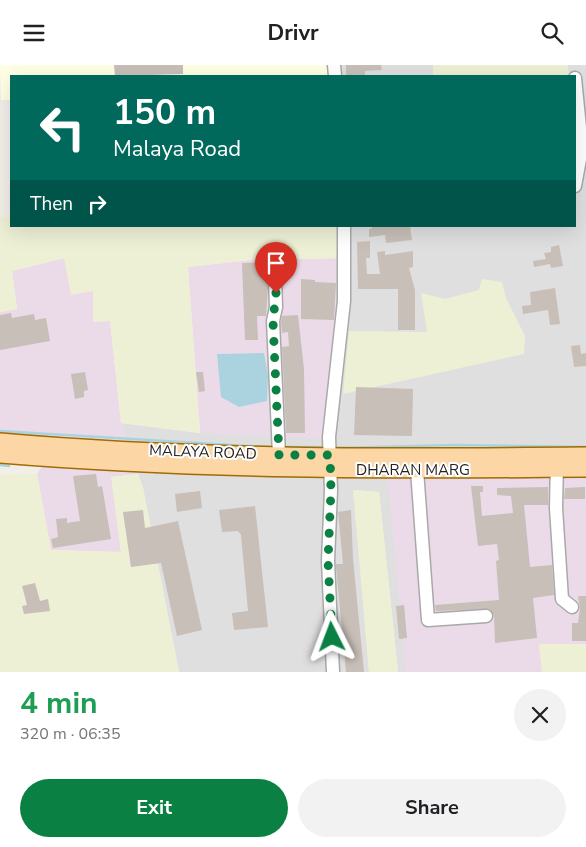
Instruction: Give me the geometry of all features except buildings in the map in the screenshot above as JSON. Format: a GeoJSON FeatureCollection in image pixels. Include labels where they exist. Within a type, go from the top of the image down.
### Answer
{"type":"FeatureCollection","features":[{"type":"Feature","properties":{"kind":"main road","name":"MALAYA ROAD"},"geometry":{"type":"LineString","coordinates":[[0,441],[195,459],[279,455],[330,463],[557,463],[586,455]]}},
{"type":"Feature","properties":{"kind":"main road","name":"DHARAN MARG"},"geometry":{"type":"LineString","coordinates":[[0,455],[330,463],[417,470],[557,463],[586,469]]}},
{"type":"Feature","properties":{"kind":"street"},"geometry":{"type":"LineString","coordinates":[[576,85],[584,148],[576,182]]}},
{"type":"Feature","properties":{"kind":"street"},"geometry":{"type":"LineString","coordinates":[[333,672],[328,561],[329,437],[344,301],[344,227]]}},
{"type":"Feature","properties":{"kind":"street"},"geometry":{"type":"LineString","coordinates":[[275,278],[276,307],[273,321],[279,455]]}},
{"type":"Feature","properties":{"kind":"street"},"geometry":{"type":"LineString","coordinates":[[557,463],[556,508],[562,599],[572,607]]}},
{"type":"Feature","properties":{"kind":"street"},"geometry":{"type":"LineString","coordinates":[[417,470],[428,620],[486,615]]}},
{"type":"Feature","properties":{"kind":"shaded area"},"geometry":{"type":"Polygon","coordinates":[[[0,65],[328,65],[329,75],[10,75],[10,100],[1,100],[0,65]]]}},
{"type":"Feature","properties":{"kind":"shaded area"},"geometry":{"type":"Polygon","coordinates":[[[328,65],[586,65],[586,644],[539,644],[542,672],[398,672],[379,492],[354,490],[369,672],[179,672],[143,488],[121,423],[200,433],[342,258],[337,227],[576,227],[576,75],[329,75],[328,65]]]}},
{"type":"Feature","properties":{"kind":"shaded area"},"geometry":{"type":"Polygon","coordinates":[[[433,65],[568,65],[569,75],[433,75],[433,65]]]}},
{"type":"Feature","properties":{"kind":"shaded area"},"geometry":{"type":"Polygon","coordinates":[[[10,216],[10,227],[337,227],[342,258],[251,260],[188,267],[200,433],[121,423],[110,321],[93,322],[93,291],[71,295],[64,258],[12,271],[17,309],[0,312],[0,217],[10,216]]]}},
{"type":"Feature","properties":{"kind":"shaded area"},"geometry":{"type":"Polygon","coordinates":[[[65,258],[93,291],[110,320],[121,423],[132,457],[0,455],[0,312],[17,309],[12,271],[65,258]]]}},
{"type":"Feature","properties":{"kind":"shaded area"},"geometry":{"type":"Polygon","coordinates":[[[342,258],[327,439],[200,433],[188,267],[251,260],[342,258]]]}},
{"type":"Feature","properties":{"kind":"shaded area"},"geometry":{"type":"Polygon","coordinates":[[[482,279],[502,282],[506,298],[525,336],[524,354],[343,394],[349,331],[427,332],[421,293],[445,299],[479,290],[482,279]]]}},
{"type":"Feature","properties":{"kind":"shaded area"},"geometry":{"type":"Polygon","coordinates":[[[44,463],[134,464],[138,474],[112,477],[121,552],[51,550],[37,474],[44,463]]]}},
{"type":"Feature","properties":{"kind":"shaded area"},"geometry":{"type":"Polygon","coordinates":[[[37,474],[51,550],[121,552],[111,477],[138,474],[143,488],[179,672],[0,672],[0,475],[37,474]]]}},
{"type":"Feature","properties":{"kind":"shaded area"},"geometry":{"type":"Polygon","coordinates":[[[586,476],[586,644],[539,644],[542,672],[406,672],[388,479],[586,476]]]}},
{"type":"Feature","properties":{"kind":"shaded area"},"geometry":{"type":"Polygon","coordinates":[[[353,490],[379,492],[398,672],[369,672],[353,490]]]}},
{"type":"Feature","properties":{"kind":"shaded area"},"geometry":{"type":"Polygon","coordinates":[[[539,644],[586,644],[586,672],[542,672],[539,644]]]}},
{"type":"Feature","properties":{"kind":"water"},"geometry":{"type":"Polygon","coordinates":[[[264,353],[268,376],[267,401],[239,407],[221,397],[217,354],[264,353]]]}},
{"type":"Feature","properties":{"kind":"waterway"},"geometry":{"type":"LineString","coordinates":[[0,431],[265,447]]}},
{"type":"Feature","properties":{"kind":"waterway"},"geometry":{"type":"LineString","coordinates":[[335,448],[456,445],[586,447]]}},
{"type":"Feature","properties":{"kind":"waterway"},"geometry":{"type":"LineString","coordinates":[[282,447],[323,447]]}},
{"type":"Feature","properties":{"kind":"waterway"},"geometry":{"type":"LineString","coordinates":[[0,465],[9,466]]}},
{"type":"Feature","properties":{"kind":"route"},"geometry":{"type":"LineString","coordinates":[[276,293],[273,321],[279,455],[330,455],[331,490],[328,561],[332,637]]}}]}
